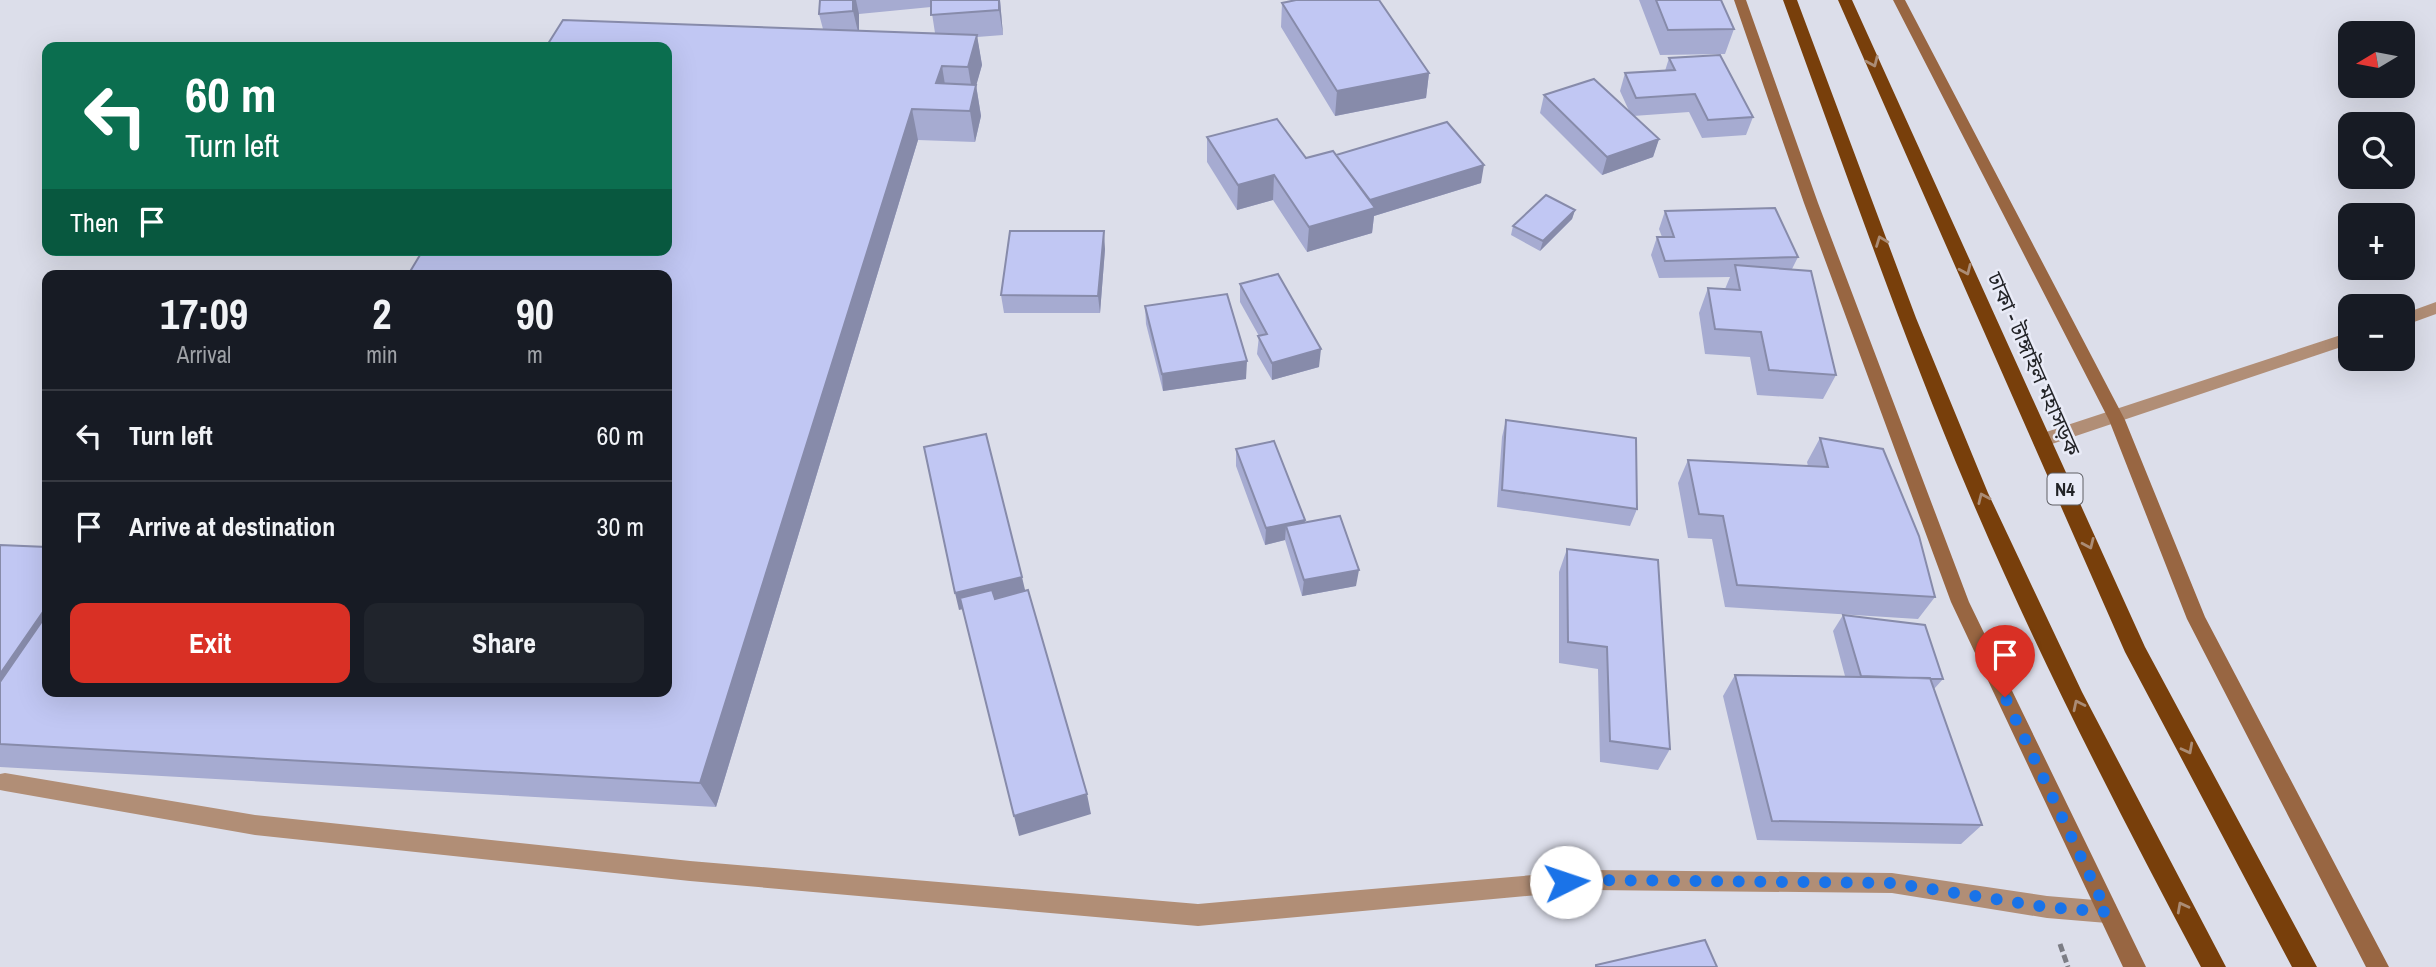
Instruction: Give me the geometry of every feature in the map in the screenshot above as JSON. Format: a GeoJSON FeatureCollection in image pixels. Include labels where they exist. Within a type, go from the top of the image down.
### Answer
{"type":"FeatureCollection","features":[{"type":"Feature","properties":{"kind":"highway"},"geometry":{"type":"LineString","coordinates":[[1790,0],[1954,435],[2043,633],[2144,837],[2214,967]]}},
{"type":"Feature","properties":{"kind":"highway","name":"ঢাকা - টাঙ্গাইল মহাসড়ক"},"geometry":{"type":"LineString","coordinates":[[1845,0],[2136,652],[2305,967]]}},
{"type":"Feature","properties":{"kind":"main road"},"geometry":{"type":"LineString","coordinates":[[1740,0],[1816,216],[1960,602],[2135,967]]}},
{"type":"Feature","properties":{"kind":"main road"},"geometry":{"type":"LineString","coordinates":[[1899,0],[2117,420],[2196,619],[2378,967]]}},
{"type":"Feature","properties":{"kind":"lane"},"geometry":{"type":"LineString","coordinates":[[2415,316],[2436,308]]}},
{"type":"Feature","properties":{"kind":"lane"},"geometry":{"type":"LineString","coordinates":[[2043,440],[2117,420],[2274,362],[2338,342]]}},
{"type":"Feature","properties":{"kind":"lane"},"geometry":{"type":"LineString","coordinates":[[5,782],[255,825],[690,871],[1198,915],[1592,880],[1892,883],[2046,907],[2107,912]]}},
{"type":"Feature","properties":{"kind":"building"},"geometry":{"type":"Polygon","coordinates":[[[820,0],[853,0],[853,11],[819,14],[820,0]]]}},
{"type":"Feature","properties":{"kind":"building"},"geometry":{"type":"Polygon","coordinates":[[[931,0],[999,0],[999,10],[931,15],[931,0]]]}},
{"type":"Feature","properties":{"kind":"building"},"geometry":{"type":"Polygon","coordinates":[[[1296,0],[1379,0],[1429,73],[1337,91],[1282,3],[1296,0]]]}},
{"type":"Feature","properties":{"kind":"building"},"geometry":{"type":"Polygon","coordinates":[[[1656,0],[1721,0],[1734,29],[1668,30],[1656,0]]]}},
{"type":"Feature","properties":{"kind":"building"},"geometry":{"type":"Polygon","coordinates":[[[563,20],[977,35],[968,67],[942,66],[936,83],[976,85],[970,111],[912,109],[700,783],[0,744],[0,682],[42,621],[42,697],[672,697],[672,270],[411,270],[419,256],[672,256],[672,42],[549,42],[563,20]]]}},
{"type":"Feature","properties":{"kind":"building"},"geometry":{"type":"Polygon","coordinates":[[[1720,55],[1753,117],[1708,120],[1695,94],[1636,98],[1625,73],[1675,70],[1669,58],[1720,55]]]}},
{"type":"Feature","properties":{"kind":"building"},"geometry":{"type":"Polygon","coordinates":[[[1594,79],[1659,139],[1607,157],[1544,95],[1594,79]]]}},
{"type":"Feature","properties":{"kind":"building"},"geometry":{"type":"Polygon","coordinates":[[[1277,119],[1306,158],[1333,151],[1375,208],[1309,227],[1274,175],[1238,185],[1207,137],[1277,119]]]}},
{"type":"Feature","properties":{"kind":"building"},"geometry":{"type":"Polygon","coordinates":[[[1447,122],[1484,165],[1370,200],[1336,155],[1447,122]]]}},
{"type":"Feature","properties":{"kind":"building"},"geometry":{"type":"Polygon","coordinates":[[[1546,195],[1575,210],[1543,241],[1513,226],[1546,195]]]}},
{"type":"Feature","properties":{"kind":"building"},"geometry":{"type":"Polygon","coordinates":[[[1775,208],[1798,257],[1665,261],[1657,237],[1674,237],[1665,211],[1775,208]]]}},
{"type":"Feature","properties":{"kind":"building"},"geometry":{"type":"Polygon","coordinates":[[[1010,231],[1104,231],[1098,296],[1001,295],[1010,231]]]}},
{"type":"Feature","properties":{"kind":"building"},"geometry":{"type":"Polygon","coordinates":[[[1735,265],[1811,271],[1836,375],[1769,370],[1761,332],[1715,329],[1708,288],[1740,290],[1735,265]]]}},
{"type":"Feature","properties":{"kind":"building"},"geometry":{"type":"Polygon","coordinates":[[[1278,274],[1321,349],[1272,363],[1258,336],[1267,334],[1240,284],[1278,274]]]}},
{"type":"Feature","properties":{"kind":"building"},"geometry":{"type":"Polygon","coordinates":[[[1227,294],[1247,361],[1162,374],[1145,306],[1227,294]]]}},
{"type":"Feature","properties":{"kind":"building"},"geometry":{"type":"Polygon","coordinates":[[[1506,420],[1636,438],[1637,509],[1502,490],[1506,420]]]}},
{"type":"Feature","properties":{"kind":"building"},"geometry":{"type":"Polygon","coordinates":[[[986,434],[1022,577],[955,593],[924,447],[986,434]]]}},
{"type":"Feature","properties":{"kind":"building"},"geometry":{"type":"Polygon","coordinates":[[[1820,438],[1883,449],[1919,536],[1935,597],[1737,585],[1723,516],[1699,514],[1688,460],[1828,467],[1820,438]]]}},
{"type":"Feature","properties":{"kind":"building"},"geometry":{"type":"Polygon","coordinates":[[[1274,441],[1305,520],[1266,528],[1236,449],[1274,441]]]}},
{"type":"Feature","properties":{"kind":"building"},"geometry":{"type":"Polygon","coordinates":[[[1340,516],[1359,570],[1304,580],[1286,526],[1340,516]]]}},
{"type":"Feature","properties":{"kind":"building"},"geometry":{"type":"Polygon","coordinates":[[[0,545],[42,547],[42,613],[0,674],[0,545]]]}},
{"type":"Feature","properties":{"kind":"building"},"geometry":{"type":"Polygon","coordinates":[[[1567,549],[1658,560],[1670,749],[1610,741],[1607,647],[1568,642],[1567,549]]]}},
{"type":"Feature","properties":{"kind":"building"},"geometry":{"type":"Polygon","coordinates":[[[992,590],[995,599],[1028,590],[1087,794],[1014,816],[960,598],[992,590]]]}},
{"type":"Feature","properties":{"kind":"building"},"geometry":{"type":"Polygon","coordinates":[[[1843,615],[1925,625],[1943,679],[1861,676],[1843,615]]]}},
{"type":"Feature","properties":{"kind":"building"},"geometry":{"type":"Polygon","coordinates":[[[1735,675],[1930,678],[1982,825],[1772,821],[1735,675]]]}},
{"type":"Feature","properties":{"kind":"building"},"geometry":{"type":"Polygon","coordinates":[[[1705,940],[1717,967],[1596,967],[1596,965],[1705,940]]]}},
{"type":"Feature","properties":{"kind":"route"},"geometry":{"type":"LineString","coordinates":[[1566,882],[1892,883],[2046,907],[2107,912],[2005,697]]}}]}
